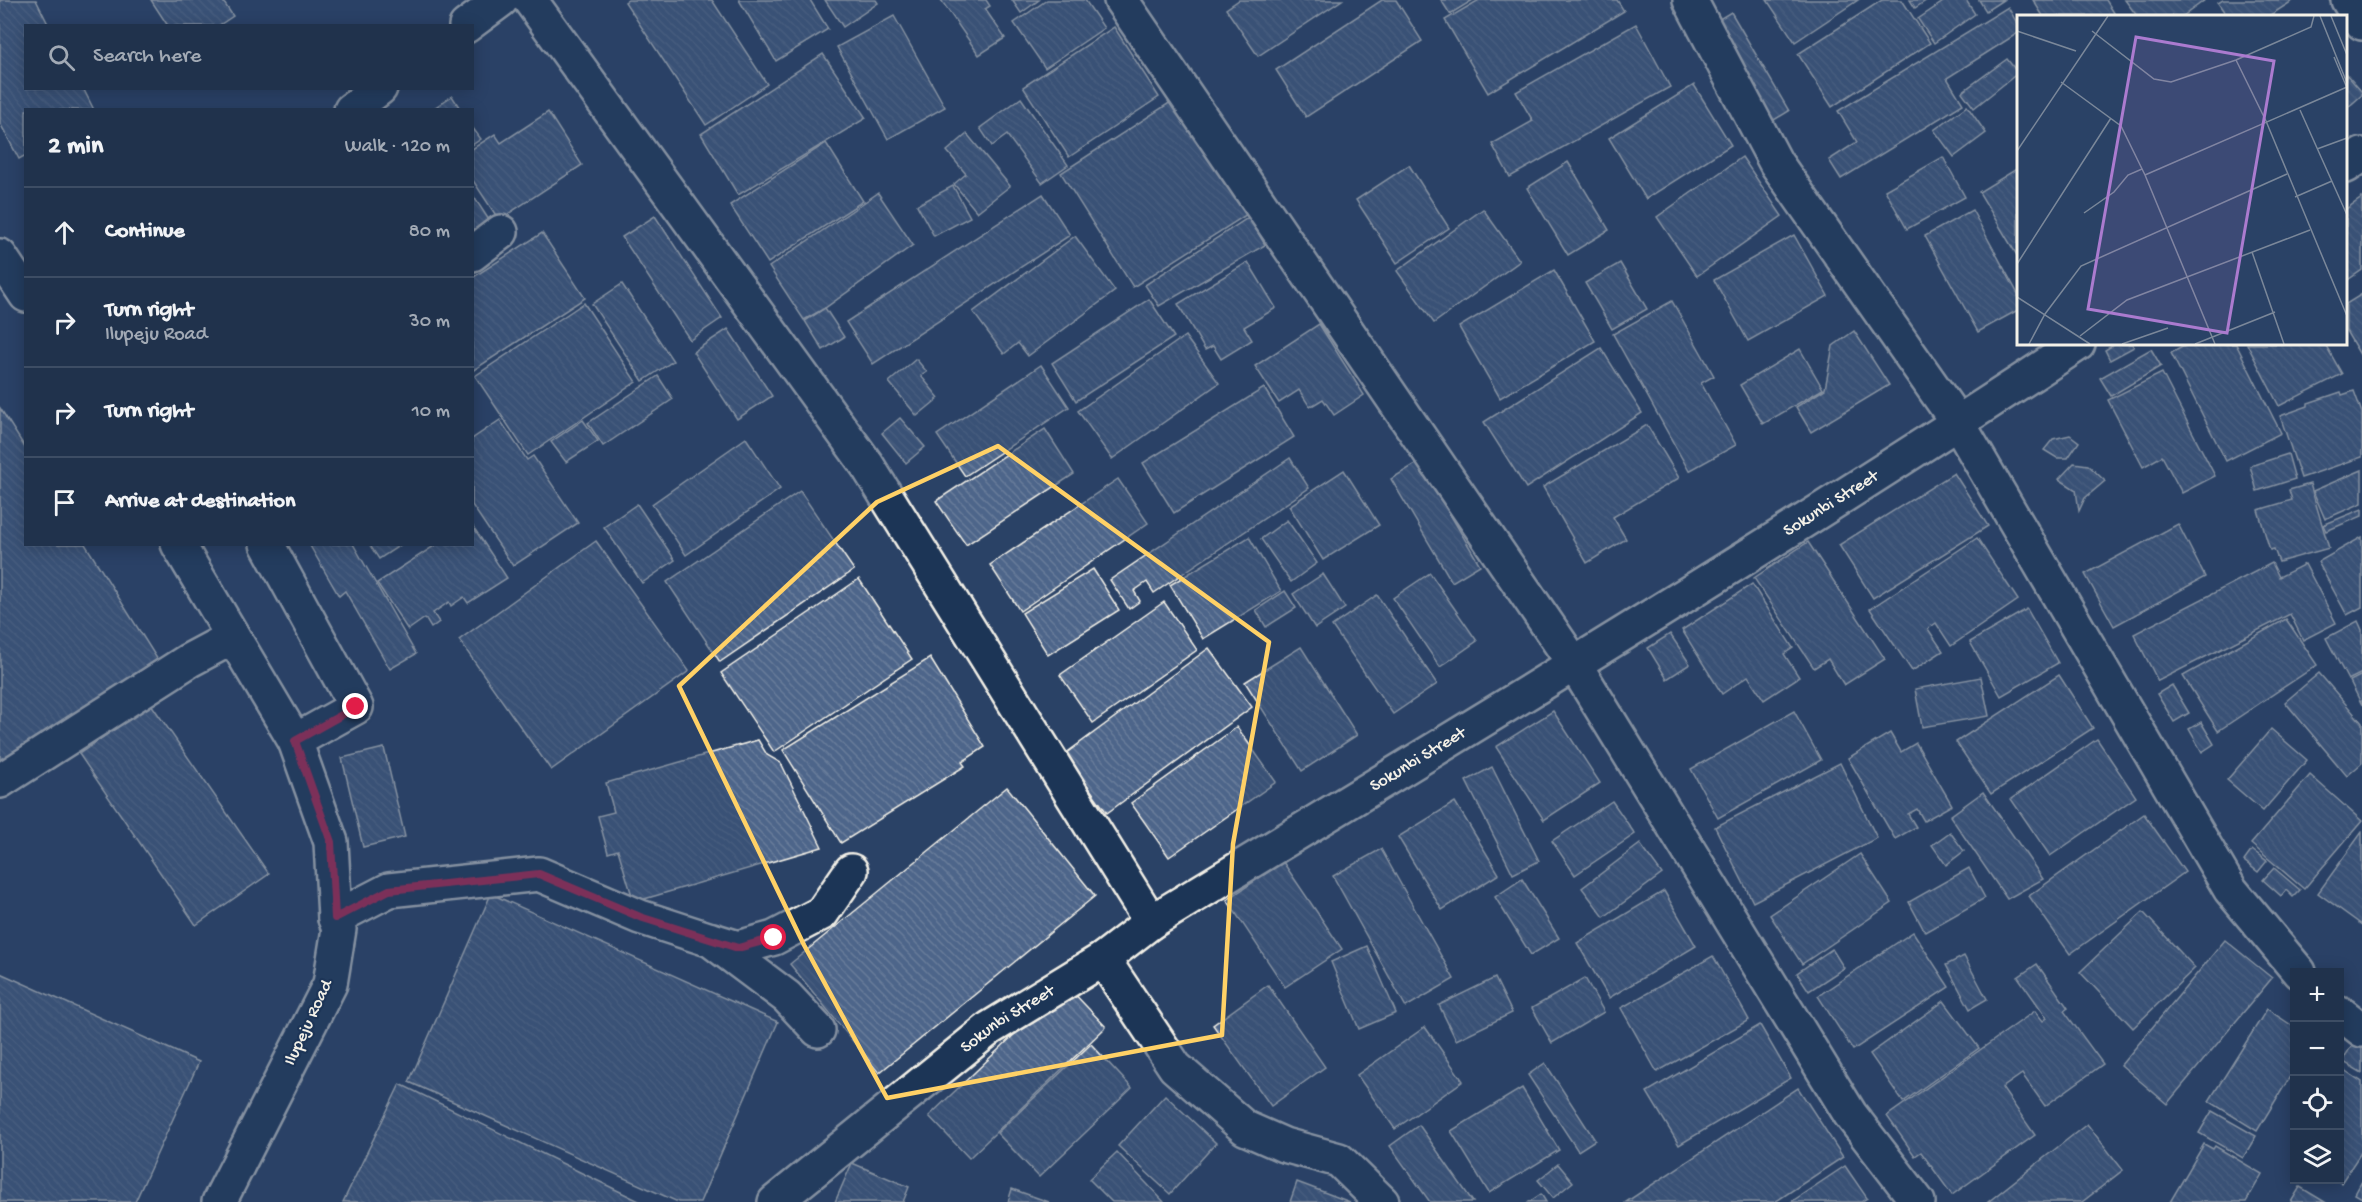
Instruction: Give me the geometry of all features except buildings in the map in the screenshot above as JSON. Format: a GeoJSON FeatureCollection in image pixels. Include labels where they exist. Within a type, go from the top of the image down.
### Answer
{"type":"FeatureCollection","features":[{"type":"Feature","properties":{"kind":"street"},"geometry":{"type":"LineString","coordinates":[[469,24],[501,0]]}},
{"type":"Feature","properties":{"kind":"street"},"geometry":{"type":"LineString","coordinates":[[530,0],[867,465],[1151,922]]}},
{"type":"Feature","properties":{"kind":"street"},"geometry":{"type":"LineString","coordinates":[[1121,0],[1575,665],[1850,1114],[1918,1202]]}},
{"type":"Feature","properties":{"kind":"street"},"geometry":{"type":"LineString","coordinates":[[1690,0],[1776,163],[1958,423],[2230,889],[2297,968]]}},
{"type":"Feature","properties":{"kind":"street"},"geometry":{"type":"LineString","coordinates":[[2348,0],[2362,23]]}},
{"type":"Feature","properties":{"kind":"street"},"geometry":{"type":"LineString","coordinates":[[354,108],[377,90]]}},
{"type":"Feature","properties":{"kind":"street"},"geometry":{"type":"LineString","coordinates":[[2347,165],[2362,155]]}},
{"type":"Feature","properties":{"kind":"street"},"geometry":{"type":"LineString","coordinates":[[474,252],[501,232]]}},
{"type":"Feature","properties":{"kind":"street"},"geometry":{"type":"LineString","coordinates":[[0,256],[24,292]]}},
{"type":"Feature","properties":{"kind":"street","name":"Sokunbi Street"},"geometry":{"type":"LineString","coordinates":[[775,1202],[990,1028],[1103,959],[1151,922],[1575,665],[1958,423],[2076,345]]}},
{"type":"Feature","properties":{"kind":"street","name":"Ilupeju Road"},"geometry":{"type":"LineString","coordinates":[[179,546],[295,741],[331,842],[335,918],[339,928],[330,984],[219,1202]]}},
{"type":"Feature","properties":{"kind":"street"},"geometry":{"type":"LineString","coordinates":[[268,546],[356,707],[295,741]]}},
{"type":"Feature","properties":{"kind":"street"},"geometry":{"type":"LineString","coordinates":[[0,781],[188,661],[233,637]]}},
{"type":"Feature","properties":{"kind":"street"},"geometry":{"type":"LineString","coordinates":[[335,918],[389,890],[539,874],[640,917],[738,948],[774,938],[822,912],[851,871]]}},
{"type":"Feature","properties":{"kind":"street"},"geometry":{"type":"LineString","coordinates":[[711,940],[787,997],[818,1030]]}},
{"type":"Feature","properties":{"kind":"street"},"geometry":{"type":"LineString","coordinates":[[1103,959],[1175,1066],[1245,1128],[1284,1145],[1338,1160],[1382,1202]]}},
{"type":"Feature","properties":{"kind":"street"},"geometry":{"type":"LineString","coordinates":[[2344,1016],[2362,1030]]}},
{"type":"Feature","properties":{"kind":"highlighted area"},"geometry":{"type":"Polygon","coordinates":[[[998,446],[1269,642],[1233,844],[1222,1035],[887,1098],[804,945],[679,686],[877,502],[998,446]]]}},
{"type":"Feature","properties":{"kind":"route"},"geometry":{"type":"LineString","coordinates":[[356,707],[295,741],[331,842],[335,918],[389,890],[539,874],[640,917],[738,948],[774,938]]}}]}
